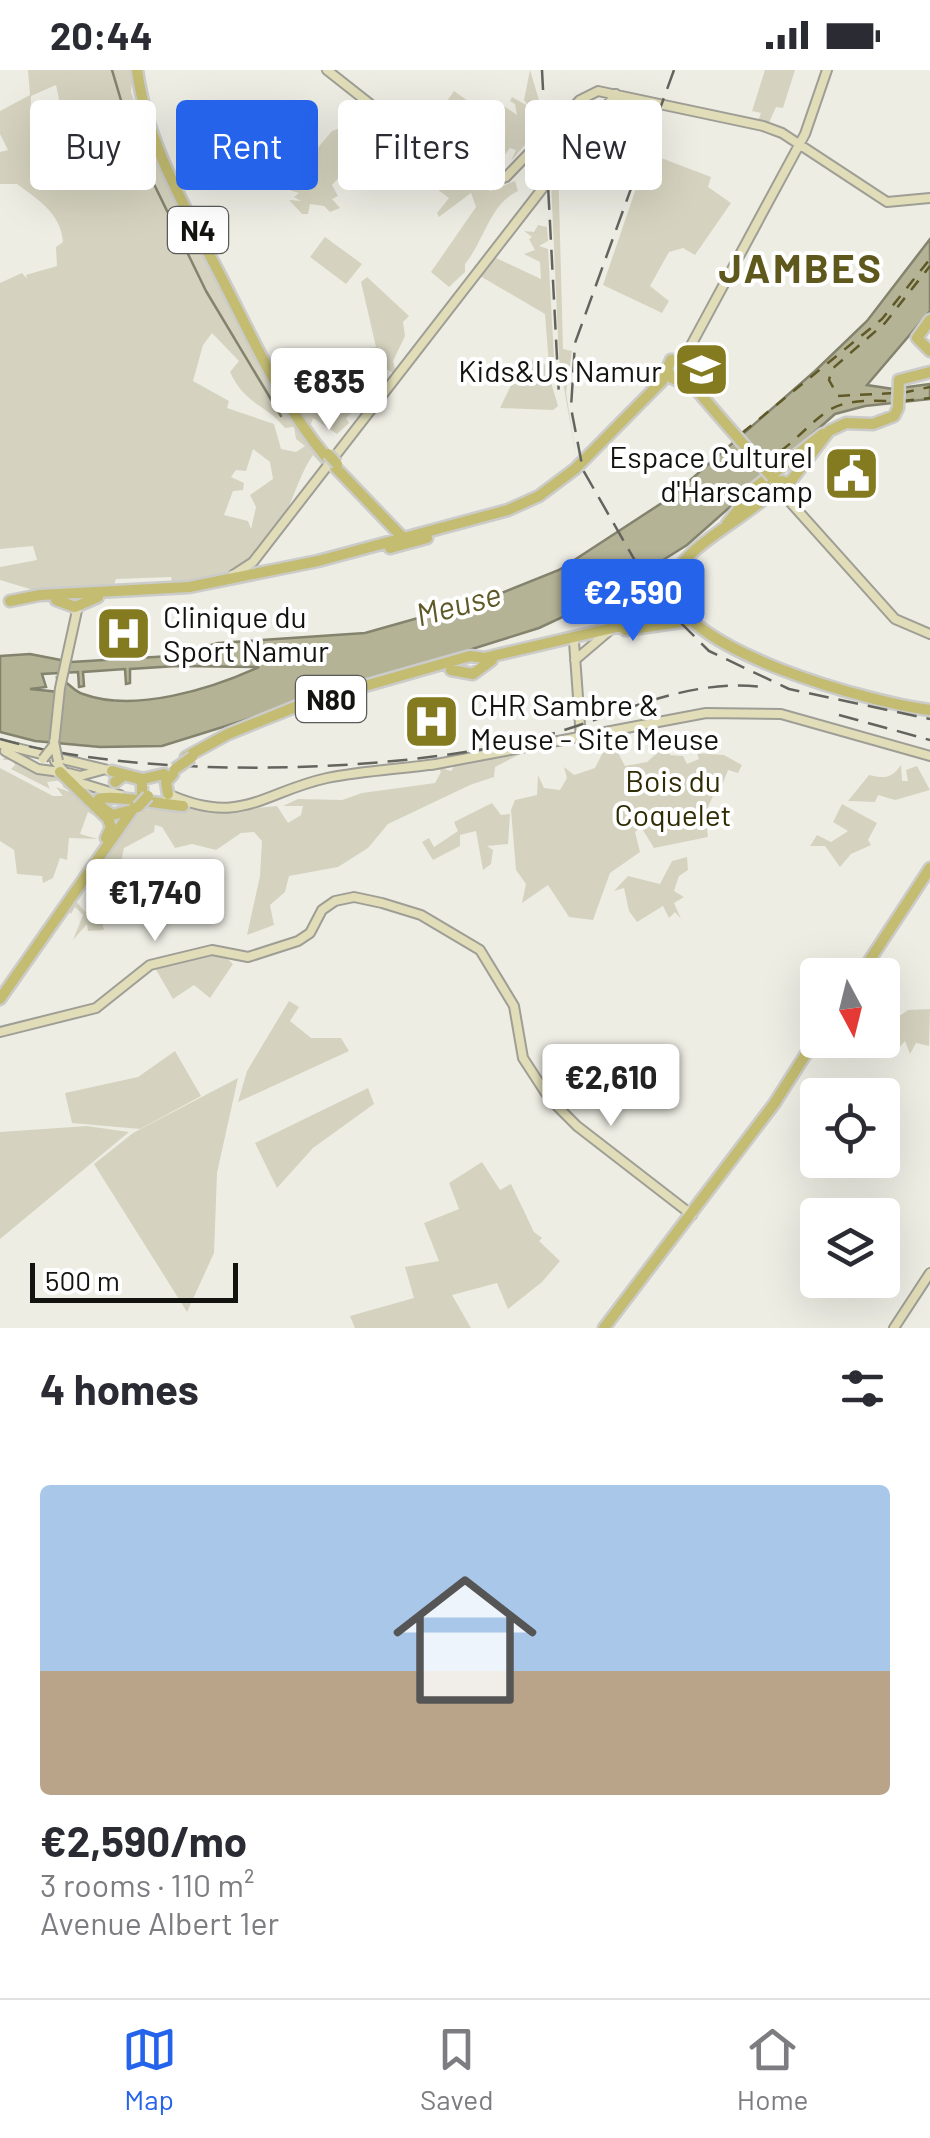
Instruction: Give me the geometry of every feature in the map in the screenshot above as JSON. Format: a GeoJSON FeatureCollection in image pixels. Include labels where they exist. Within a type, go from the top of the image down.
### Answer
{"type":"FeatureCollection","features":[{"type":"Feature","properties":{"kind":"main road","name":"N4"},"geometry":{"type":"LineString","coordinates":[[139,70],[147,120],[167,172],[291,411],[401,537],[416,541]]}},
{"type":"Feature","properties":{"kind":"main road"},"geometry":{"type":"LineString","coordinates":[[930,320],[917,337],[930,350]]}},
{"type":"Feature","properties":{"kind":"main road"},"geometry":{"type":"LineString","coordinates":[[8,599],[72,601],[388,546],[524,507],[567,480],[679,371],[780,486]]}},
{"type":"Feature","properties":{"kind":"main road"},"geometry":{"type":"LineString","coordinates":[[681,614],[674,586],[683,563],[780,486],[830,432],[846,423],[898,408],[897,382],[929,372]]}},
{"type":"Feature","properties":{"kind":"main road"},"geometry":{"type":"LineString","coordinates":[[708,542],[756,487],[823,434],[839,422],[872,418]]}},
{"type":"Feature","properties":{"kind":"main road"},"geometry":{"type":"LineString","coordinates":[[823,434],[780,486],[674,570],[670,587],[681,614],[718,640],[844,692],[927,709]]}},
{"type":"Feature","properties":{"kind":"main road"},"geometry":{"type":"LineString","coordinates":[[388,546],[401,537],[524,507]]}},
{"type":"Feature","properties":{"kind":"main road"},"geometry":{"type":"LineString","coordinates":[[388,546],[388,523],[434,531]]}},
{"type":"Feature","properties":{"kind":"main road"},"geometry":{"type":"LineString","coordinates":[[8,599],[219,581],[253,570]]}},
{"type":"Feature","properties":{"kind":"main road"},"geometry":{"type":"LineString","coordinates":[[72,601],[123,591]]}},
{"type":"Feature","properties":{"kind":"main road"},"geometry":{"type":"LineString","coordinates":[[572,640],[638,621],[681,614]]}},
{"type":"Feature","properties":{"kind":"main road"},"geometry":{"type":"LineString","coordinates":[[572,640],[681,614]]}},
{"type":"Feature","properties":{"kind":"main road","name":"N80"},"geometry":{"type":"LineString","coordinates":[[194,755],[227,737],[363,688],[572,640]]}},
{"type":"Feature","properties":{"kind":"main road","name":"N80"},"geometry":{"type":"LineString","coordinates":[[194,755],[227,737]]}},
{"type":"Feature","properties":{"kind":"main road"},"geometry":{"type":"LineString","coordinates":[[113,776],[144,779],[172,770],[194,755]]}},
{"type":"Feature","properties":{"kind":"main road"},"geometry":{"type":"LineString","coordinates":[[56,767],[108,819],[110,830]]}},
{"type":"Feature","properties":{"kind":"main road"},"geometry":{"type":"LineString","coordinates":[[164,801],[172,770]]}},
{"type":"Feature","properties":{"kind":"main road"},"geometry":{"type":"LineString","coordinates":[[164,801],[172,770]]}},
{"type":"Feature","properties":{"kind":"main road"},"geometry":{"type":"LineString","coordinates":[[113,776],[142,780],[164,801]]}},
{"type":"Feature","properties":{"kind":"main road"},"geometry":{"type":"LineString","coordinates":[[108,795],[164,801],[112,815],[100,806],[100,799],[108,795]]}},
{"type":"Feature","properties":{"kind":"main road"},"geometry":{"type":"LineString","coordinates":[[98,853],[110,830],[133,808],[164,801]]}},
{"type":"Feature","properties":{"kind":"main road"},"geometry":{"type":"LineString","coordinates":[[0,999],[133,808]]}},
{"type":"Feature","properties":{"kind":"main road"},"geometry":{"type":"LineString","coordinates":[[0,990],[120,821]]}},
{"type":"Feature","properties":{"kind":"main road"},"geometry":{"type":"LineString","coordinates":[[871,958],[930,868]]}},
{"type":"Feature","properties":{"kind":"main road"},"geometry":{"type":"LineString","coordinates":[[606,1328],[805,1058]]}},
{"type":"Feature","properties":{"kind":"street"},"geometry":{"type":"LineString","coordinates":[[327,70],[464,174],[496,182],[514,170],[568,112],[593,92],[764,126],[887,202],[930,198]]}},
{"type":"Feature","properties":{"kind":"street"},"geometry":{"type":"LineString","coordinates":[[679,371],[799,145],[828,70]]}},
{"type":"Feature","properties":{"kind":"street"},"geometry":{"type":"LineString","coordinates":[[611,100],[616,94]]}},
{"type":"Feature","properties":{"kind":"street"},"geometry":{"type":"LineString","coordinates":[[253,570],[541,190]]}},
{"type":"Feature","properties":{"kind":"street"},"geometry":{"type":"LineString","coordinates":[[780,486],[895,618],[930,634]]}},
{"type":"Feature","properties":{"kind":"street"},"geometry":{"type":"LineString","coordinates":[[71,642],[72,601]]}},
{"type":"Feature","properties":{"kind":"street"},"geometry":{"type":"LineString","coordinates":[[56,767],[54,743],[71,642],[72,601]]}},
{"type":"Feature","properties":{"kind":"street"},"geometry":{"type":"LineString","coordinates":[[574,660],[600,636],[638,621]]}},
{"type":"Feature","properties":{"kind":"street"},"geometry":{"type":"LineString","coordinates":[[572,640],[578,738]]}},
{"type":"Feature","properties":{"kind":"street"},"geometry":{"type":"LineString","coordinates":[[56,767],[124,794],[221,807],[265,802],[339,776],[461,761],[693,713],[772,714],[930,756]]}},
{"type":"Feature","properties":{"kind":"street"},"geometry":{"type":"LineString","coordinates":[[43,759],[54,743]]}},
{"type":"Feature","properties":{"kind":"street"},"geometry":{"type":"LineString","coordinates":[[0,746],[20,759],[80,776],[113,776]]}},
{"type":"Feature","properties":{"kind":"street"},"geometry":{"type":"LineString","coordinates":[[0,746],[113,776],[124,794]]}},
{"type":"Feature","properties":{"kind":"street"},"geometry":{"type":"LineString","coordinates":[[20,759],[43,759],[79,783],[164,801]]}},
{"type":"Feature","properties":{"kind":"street"},"geometry":{"type":"LineString","coordinates":[[0,1032],[96,1008],[150,965],[216,949],[248,958],[298,941],[310,933],[332,902],[359,898],[420,915],[482,952],[514,1006],[523,1058],[550,1099],[691,1214]]}},
{"type":"Feature","properties":{"kind":"street"},"geometry":{"type":"LineString","coordinates":[[894,1328],[930,1273]]}},
{"type":"Feature","properties":{"kind":"green space"},"geometry":{"type":"Polygon","coordinates":[[[28,70],[133,70],[134,100],[59,100],[56,85],[31,96],[30,190],[156,190],[156,160],[287,412],[325,459],[321,464],[313,455],[276,531],[265,546],[240,566],[173,586],[171,577],[116,579],[113,588],[43,593],[0,580],[0,567],[37,560],[33,546],[0,549],[0,283],[22,273],[27,279],[26,275],[57,266],[56,247],[63,242],[58,223],[41,202],[17,184],[0,184],[0,152],[8,150],[0,134],[0,111],[30,95],[28,70]],[[212,333],[203,345],[193,381],[229,401],[227,408],[274,424],[281,449],[296,452],[305,446],[296,439],[294,427],[285,428],[243,392],[230,372],[239,361],[212,333]],[[253,449],[246,471],[236,470],[231,477],[244,483],[243,490],[233,491],[224,515],[248,521],[251,529],[256,507],[250,495],[273,479],[270,462],[253,449]]]}},
{"type":"Feature","properties":{"kind":"green space"},"geometry":{"type":"Polygon","coordinates":[[[530,70],[539,100],[524,100],[530,70]]]}},
{"type":"Feature","properties":{"kind":"green space"},"geometry":{"type":"Polygon","coordinates":[[[765,70],[795,70],[783,108],[776,107],[769,123],[758,121],[761,113],[752,111],[765,70]]]}},
{"type":"Feature","properties":{"kind":"green space"},"geometry":{"type":"Polygon","coordinates":[[[454,91],[467,100],[448,100],[454,91]]]}},
{"type":"Feature","properties":{"kind":"green space"},"geometry":{"type":"Polygon","coordinates":[[[512,97],[525,104],[525,145],[511,161],[516,150],[510,148],[505,154],[505,107],[517,115],[512,97]]]}},
{"type":"Feature","properties":{"kind":"green space"},"geometry":{"type":"Polygon","coordinates":[[[338,129],[338,178],[332,185],[338,196],[332,199],[340,208],[330,212],[324,206],[310,204],[308,214],[302,214],[289,200],[301,201],[294,197],[299,193],[289,190],[318,190],[318,148],[338,129]]]}},
{"type":"Feature","properties":{"kind":"green space"},"geometry":{"type":"Polygon","coordinates":[[[662,158],[711,177],[708,187],[731,203],[695,255],[683,248],[669,252],[650,286],[669,301],[662,313],[603,285],[635,190],[662,190],[662,158]]]}},
{"type":"Feature","properties":{"kind":"green space"},"geometry":{"type":"Polygon","coordinates":[[[515,181],[518,191],[500,205],[465,264],[465,272],[449,287],[431,272],[476,207],[471,193],[439,217],[437,213],[449,198],[438,190],[505,190],[505,185],[515,181]]]}},
{"type":"Feature","properties":{"kind":"green space"},"geometry":{"type":"Polygon","coordinates":[[[551,190],[559,190],[563,349],[572,351],[566,392],[576,456],[559,359],[551,190]]]}},
{"type":"Feature","properties":{"kind":"green space"},"geometry":{"type":"Polygon","coordinates":[[[538,225],[547,227],[548,241],[539,246],[548,249],[555,375],[550,379],[558,406],[553,410],[500,408],[512,383],[509,379],[526,378],[533,359],[549,366],[545,314],[480,276],[494,257],[541,279],[540,262],[524,254],[535,250],[529,239],[532,237],[524,231],[534,232],[538,225]]]}},
{"type":"Feature","properties":{"kind":"green space"},"geometry":{"type":"Polygon","coordinates":[[[325,237],[362,264],[346,284],[310,257],[325,237]]]}},
{"type":"Feature","properties":{"kind":"green space"},"geometry":{"type":"Polygon","coordinates":[[[367,277],[409,316],[403,322],[405,336],[393,361],[395,369],[393,373],[381,366],[373,375],[373,387],[359,401],[351,402],[353,411],[346,418],[349,423],[337,434],[313,418],[310,427],[292,394],[318,408],[322,405],[332,410],[368,348],[376,347],[361,282],[367,277]]]}},
{"type":"Feature","properties":{"kind":"green space","name":"Bois du Coquelet"},"geometry":{"type":"Polygon","coordinates":[[[668,744],[670,755],[683,756],[687,764],[699,759],[697,753],[724,755],[742,765],[738,773],[728,770],[718,796],[713,796],[705,814],[708,837],[654,848],[641,827],[635,832],[640,852],[610,873],[593,920],[569,917],[548,885],[522,903],[526,884],[516,870],[511,810],[515,800],[537,795],[538,775],[544,788],[560,790],[567,778],[564,767],[574,775],[595,768],[605,748],[616,749],[625,766],[647,762],[668,744]]]}},
{"type":"Feature","properties":{"kind":"green space"},"geometry":{"type":"Polygon","coordinates":[[[530,749],[495,767],[494,777],[388,824],[368,848],[338,867],[289,876],[285,892],[270,905],[274,925],[247,935],[260,876],[262,841],[254,832],[241,833],[216,850],[192,844],[175,848],[162,827],[155,825],[154,832],[124,848],[120,867],[135,888],[125,886],[124,893],[115,894],[113,911],[102,922],[104,930],[88,931],[87,924],[73,940],[83,915],[75,907],[71,914],[68,910],[77,902],[85,912],[98,906],[100,899],[86,894],[89,890],[109,891],[115,873],[112,865],[76,897],[140,810],[176,807],[214,812],[277,806],[288,823],[301,815],[303,806],[283,806],[298,799],[342,800],[362,793],[435,783],[441,772],[438,767],[451,771],[455,765],[530,749]]]}},
{"type":"Feature","properties":{"kind":"green space"},"geometry":{"type":"Polygon","coordinates":[[[7,753],[36,770],[55,771],[108,822],[105,835],[105,822],[88,812],[80,834],[98,839],[69,838],[67,860],[60,858],[53,878],[43,883],[42,876],[17,874],[14,850],[0,841],[0,768],[53,796],[63,796],[56,787],[73,793],[63,787],[63,780],[47,782],[50,789],[11,769],[15,765],[12,760],[3,760],[7,753]]]}},
{"type":"Feature","properties":{"kind":"green space"},"geometry":{"type":"Polygon","coordinates":[[[901,765],[902,781],[908,781],[906,770],[917,766],[930,790],[895,800],[878,795],[875,802],[848,801],[869,775],[888,776],[901,765]]]}},
{"type":"Feature","properties":{"kind":"green space"},"geometry":{"type":"Polygon","coordinates":[[[492,803],[501,815],[510,814],[508,844],[487,846],[493,850],[491,864],[483,870],[476,831],[460,835],[460,846],[433,860],[422,842],[429,838],[434,847],[458,831],[454,822],[492,803]]]}},
{"type":"Feature","properties":{"kind":"green space"},"geometry":{"type":"Polygon","coordinates":[[[842,804],[877,823],[868,840],[871,845],[851,854],[840,867],[825,846],[810,846],[817,835],[831,842],[848,831],[833,822],[842,804]]]}},
{"type":"Feature","properties":{"kind":"green space"},"geometry":{"type":"Polygon","coordinates":[[[687,857],[688,870],[679,876],[674,891],[684,897],[674,903],[681,919],[675,912],[669,918],[663,906],[637,922],[629,911],[624,888],[614,891],[628,876],[660,884],[672,861],[687,857]]]}},
{"type":"Feature","properties":{"kind":"green space"},"geometry":{"type":"Polygon","coordinates":[[[221,953],[233,964],[210,998],[194,985],[173,999],[154,966],[221,953]]]}},
{"type":"Feature","properties":{"kind":"green space"},"geometry":{"type":"Polygon","coordinates":[[[289,1001],[299,1007],[290,1021],[311,1038],[341,1038],[349,1051],[238,1102],[247,1071],[289,1001]]]}},
{"type":"Feature","properties":{"kind":"green space"},"geometry":{"type":"Polygon","coordinates":[[[930,1009],[929,1046],[916,1043],[910,1054],[905,1041],[900,1047],[900,1014],[930,1009]]]}},
{"type":"Feature","properties":{"kind":"green space"},"geometry":{"type":"Polygon","coordinates":[[[175,1051],[201,1096],[140,1129],[72,1123],[65,1093],[138,1077],[175,1051]]]}},
{"type":"Feature","properties":{"kind":"green space"},"geometry":{"type":"Polygon","coordinates":[[[238,1078],[217,1173],[214,1253],[187,1312],[94,1164],[133,1133],[238,1078]]]}},
{"type":"Feature","properties":{"kind":"green space"},"geometry":{"type":"Polygon","coordinates":[[[368,1088],[374,1104],[313,1148],[277,1188],[255,1143],[368,1088]]]}},
{"type":"Feature","properties":{"kind":"green space"},"geometry":{"type":"Polygon","coordinates":[[[87,1126],[129,1132],[0,1239],[0,1132],[87,1126]]]}},
{"type":"Feature","properties":{"kind":"green space"},"geometry":{"type":"Polygon","coordinates":[[[482,1162],[500,1190],[511,1184],[534,1232],[542,1238],[539,1241],[560,1261],[542,1282],[508,1309],[497,1283],[452,1295],[471,1328],[355,1328],[350,1316],[414,1298],[405,1267],[439,1261],[424,1223],[459,1209],[449,1183],[482,1162]]]}},
{"type":"Feature","properties":{"kind":"shaded area","name":"Meuse"},"geometry":{"type":"Polygon","coordinates":[[[930,239],[930,311],[867,385],[893,389],[930,384],[930,399],[865,406],[835,414],[687,545],[599,600],[539,628],[162,746],[100,747],[35,741],[0,732],[0,656],[30,654],[71,662],[171,656],[218,643],[365,633],[489,598],[559,570],[671,497],[867,321],[930,239]],[[259,667],[130,669],[130,683],[126,684],[125,669],[83,672],[84,686],[79,687],[78,672],[42,674],[46,687],[30,689],[60,692],[57,678],[79,693],[103,699],[148,700],[196,690],[259,667]]]}},
{"type":"Feature","properties":{"kind":"waterway"},"geometry":{"type":"LineString","coordinates":[[112,70],[133,141],[206,291],[281,416]]}},
{"type":"Feature","properties":{"kind":"ferry route"},"geometry":{"type":"LineString","coordinates":[[742,433],[882,319],[930,259]]}},
{"type":"Feature","properties":{"kind":"ferry route"},"geometry":{"type":"LineString","coordinates":[[894,393],[838,396],[829,380],[832,369],[885,323],[930,266]]}},
{"type":"Feature","properties":{"kind":"ferry route"},"geometry":{"type":"LineString","coordinates":[[902,393],[930,387]]}},
{"type":"Feature","properties":{"kind":"ferry route"},"geometry":{"type":"LineString","coordinates":[[902,401],[930,398]]}},
{"type":"Feature","properties":{"kind":"ferry route"},"geometry":{"type":"LineString","coordinates":[[761,461],[780,451],[831,409],[862,401],[894,401]]}},
{"type":"Feature","properties":{"kind":"railway"},"geometry":{"type":"LineString","coordinates":[[542,70],[559,396]]}},
{"type":"Feature","properties":{"kind":"railway"},"geometry":{"type":"LineString","coordinates":[[674,70],[575,343],[571,408],[583,470],[657,599],[709,651],[789,689],[930,719]]}},
{"type":"Feature","properties":{"kind":"railway"},"geometry":{"type":"LineString","coordinates":[[0,739],[122,761],[263,768],[335,765],[470,751],[558,732],[672,695],[732,686],[763,687]]}},
{"type":"Feature","properties":{"kind":"railway"},"geometry":{"type":"LineString","coordinates":[[839,715],[930,740]]}},
{"type":"Feature","properties":{"kind":"place","name":"Kids&Us Namur"},"geometry":{"type":"Point","coordinates":[701,370]}},
{"type":"Feature","properties":{"kind":"place","name":"Espace Culturel d'Harscamp"},"geometry":{"type":"Point","coordinates":[852,473]}},
{"type":"Feature","properties":{"kind":"place","name":"Clinique du Sport Namur"},"geometry":{"type":"Point","coordinates":[124,633]}},
{"type":"Feature","properties":{"kind":"place","name":"CHR Sambre & Meuse - Site Meuse"},"geometry":{"type":"Point","coordinates":[431,721]}},
{"type":"Feature","properties":{"kind":"district","name":"JAMBES"},"geometry":{"type":"Point","coordinates":[801,267]}}]}
